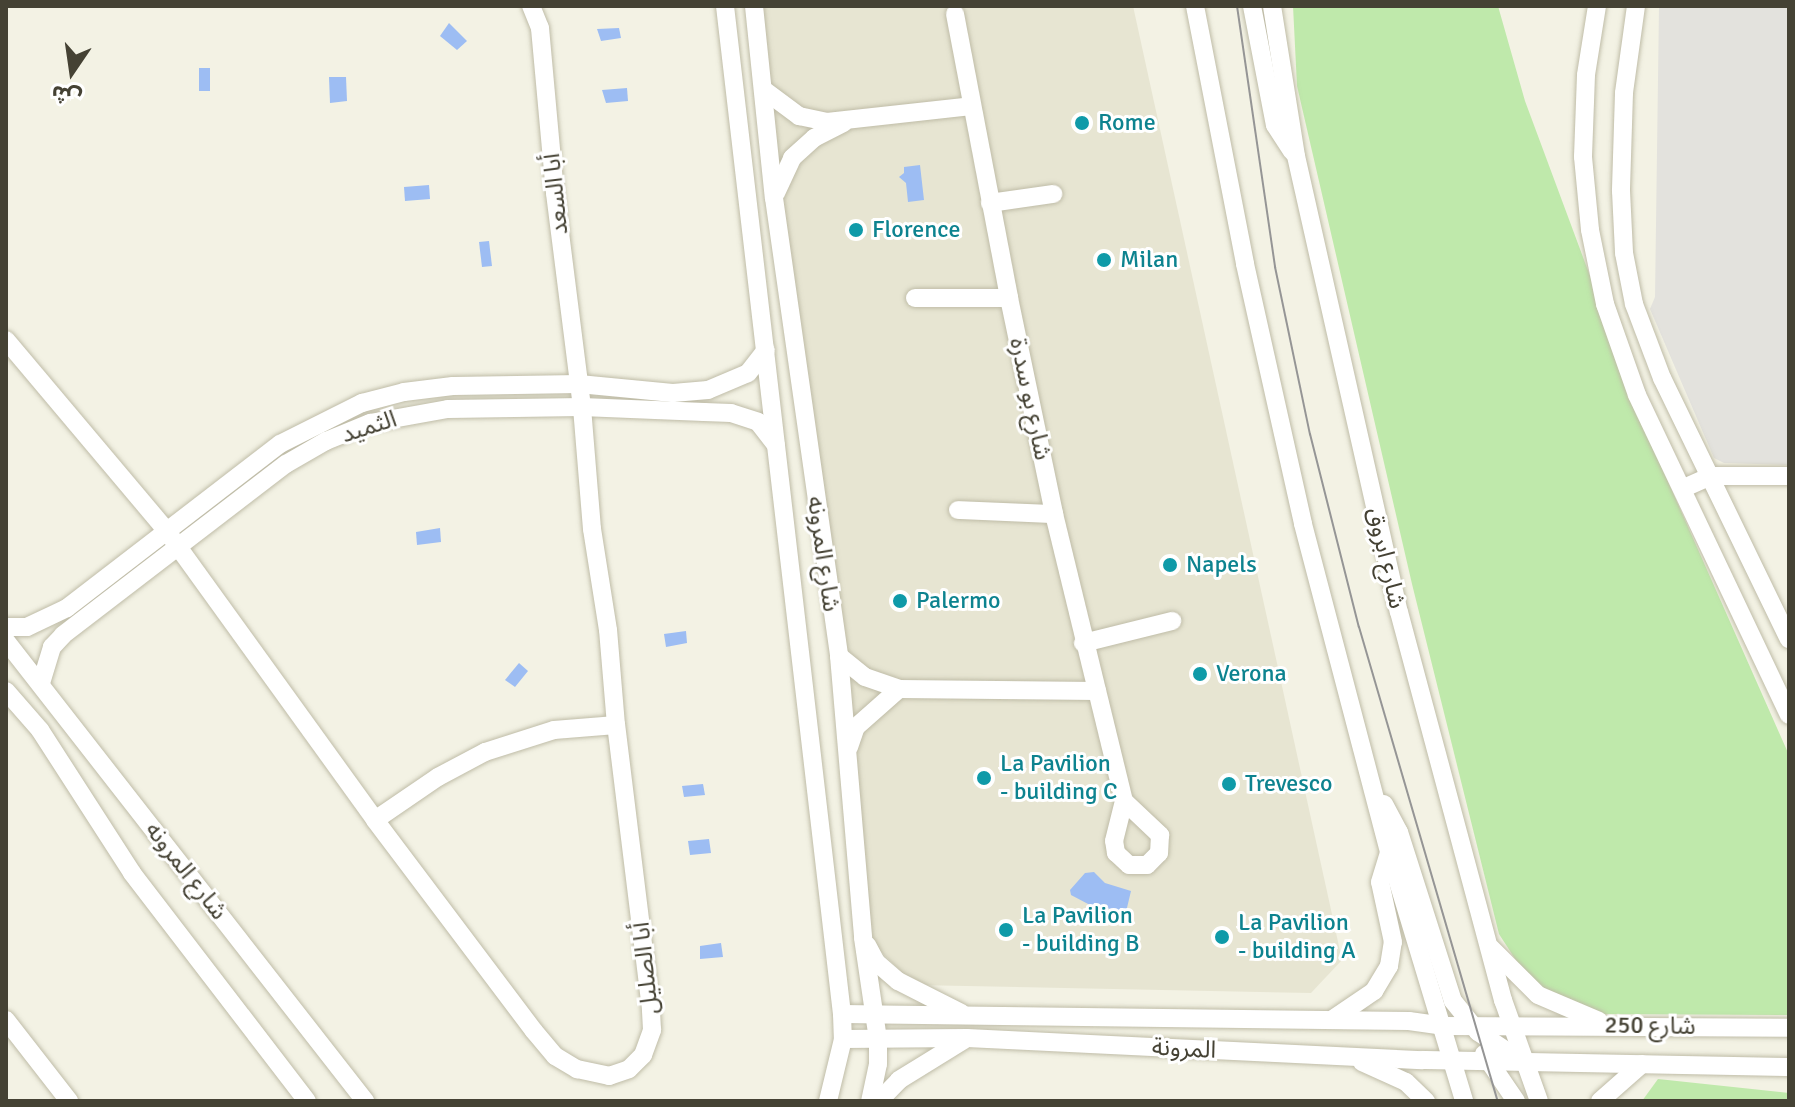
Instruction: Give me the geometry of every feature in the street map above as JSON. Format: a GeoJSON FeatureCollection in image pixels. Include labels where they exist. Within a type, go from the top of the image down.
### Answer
{"type":"FeatureCollection","features":[{"type":"Feature","properties":{"kind":"street","name":"أبا السعد"},"geometry":{"type":"LineString","coordinates":[[531,6],[540,28],[555,193],[579,384]]}},
{"type":"Feature","properties":{"kind":"street","name":"شارع المرونه"},"geometry":{"type":"LineString","coordinates":[[725,6],[842,1014],[843,1039],[828,1101]]}},
{"type":"Feature","properties":{"kind":"street","name":"شارع المرونه"},"geometry":{"type":"LineString","coordinates":[[754,6],[774,198],[839,656],[863,938],[878,1039],[878,1064],[870,1101]]}},
{"type":"Feature","properties":{"kind":"street"},"geometry":{"type":"LineString","coordinates":[[1195,6],[1245,264],[1303,524],[1389,852],[1464,1101]]}},
{"type":"Feature","properties":{"kind":"street"},"geometry":{"type":"LineString","coordinates":[[1252,6],[1275,125],[1296,156]]}},
{"type":"Feature","properties":{"kind":"street","name":"شارع ابروق"},"geometry":{"type":"LineString","coordinates":[[1272,6],[1296,156],[1402,627],[1443,787],[1511,1024],[1539,1101]]}},
{"type":"Feature","properties":{"kind":"street"},"geometry":{"type":"LineString","coordinates":[[1597,6],[1586,75],[1583,157],[1592,243],[1605,304],[1625,367],[1789,715]]}},
{"type":"Feature","properties":{"kind":"street"},"geometry":{"type":"LineString","coordinates":[[1636,6],[1626,66],[1622,123],[1621,227],[1634,304],[1651,354],[1789,639]]}},
{"type":"Feature","properties":{"kind":"street","name":"شارع بو سدرة"},"geometry":{"type":"LineString","coordinates":[[954,9],[1054,514],[1124,801]]}},
{"type":"Feature","properties":{"kind":"street"},"geometry":{"type":"LineString","coordinates":[[764,90],[799,116],[843,123],[971,106]]}},
{"type":"Feature","properties":{"kind":"street"},"geometry":{"type":"LineString","coordinates":[[774,198],[792,158],[814,138],[843,123]]}},
{"type":"Feature","properties":{"kind":"street"},"geometry":{"type":"LineString","coordinates":[[990,203],[1053,194]]}},
{"type":"Feature","properties":{"kind":"street"},"geometry":{"type":"LineString","coordinates":[[915,298],[1009,298]]}},
{"type":"Feature","properties":{"kind":"street"},"geometry":{"type":"LineString","coordinates":[[6,340],[166,530]]}},
{"type":"Feature","properties":{"kind":"street","name":"الثميد"},"geometry":{"type":"LineString","coordinates":[[6,627],[27,627],[67,608],[280,444],[362,403],[428,388],[579,384],[673,393],[708,390],[748,373],[766,350]]}},
{"type":"Feature","properties":{"kind":"street","name":"أبا الصليل"},"geometry":{"type":"LineString","coordinates":[[166,530],[375,820],[555,1056],[577,1069],[609,1076],[629,1069],[643,1055],[652,1030],[616,725],[608,630],[592,529],[579,384]]}},
{"type":"Feature","properties":{"kind":"street","name":"الثميد"},"geometry":{"type":"LineString","coordinates":[[41,683],[48,656],[63,635],[286,464],[326,441],[370,423],[448,409],[582,407],[731,413],[758,422],[778,448]]}},
{"type":"Feature","properties":{"kind":"street"},"geometry":{"type":"LineString","coordinates":[[1684,488],[1711,476],[1789,476]]}},
{"type":"Feature","properties":{"kind":"street"},"geometry":{"type":"LineString","coordinates":[[958,510],[1054,514]]}},
{"type":"Feature","properties":{"kind":"street"},"geometry":{"type":"LineString","coordinates":[[1083,643],[1172,621]]}},
{"type":"Feature","properties":{"kind":"street","name":"شارع المرونه"},"geometry":{"type":"LineString","coordinates":[[6,641],[365,1101]]}},
{"type":"Feature","properties":{"kind":"street"},"geometry":{"type":"LineString","coordinates":[[839,656],[865,677],[899,689],[1097,691]]}},
{"type":"Feature","properties":{"kind":"street"},"geometry":{"type":"LineString","coordinates":[[848,749],[856,727],[899,689]]}},
{"type":"Feature","properties":{"kind":"street","name":"شارع المرونه"},"geometry":{"type":"LineString","coordinates":[[6,691],[40,730],[132,873],[307,1101]]}},
{"type":"Feature","properties":{"kind":"street"},"geometry":{"type":"LineString","coordinates":[[375,820],[438,777],[485,752],[554,730],[616,725]]}},
{"type":"Feature","properties":{"kind":"street"},"geometry":{"type":"LineString","coordinates":[[1370,781],[1399,832],[1445,984],[1470,1024],[1525,1062]]}},
{"type":"Feature","properties":{"kind":"street"},"geometry":{"type":"LineString","coordinates":[[1332,1020],[1374,991],[1389,966],[1393,942],[1380,882],[1389,852]]}},
{"type":"Feature","properties":{"kind":"street"},"geometry":{"type":"LineString","coordinates":[[863,938],[876,962],[898,981],[967,1016]]}},
{"type":"Feature","properties":{"kind":"street"},"geometry":{"type":"LineString","coordinates":[[1491,948],[1538,995],[1568,1010],[1617,1026]]}},
{"type":"Feature","properties":{"kind":"street","name":"المرونة"},"geometry":{"type":"LineString","coordinates":[[842,1014],[1409,1021],[1443,1026],[1511,1024]]}},
{"type":"Feature","properties":{"kind":"street"},"geometry":{"type":"LineString","coordinates":[[6,1020],[69,1101]]}},
{"type":"Feature","properties":{"kind":"street","name":"شارع 250"},"geometry":{"type":"LineString","coordinates":[[1511,1024],[1789,1028]]}},
{"type":"Feature","properties":{"kind":"street"},"geometry":{"type":"LineString","coordinates":[[1443,1026],[1472,1042],[1491,1060],[1516,1101]]}},
{"type":"Feature","properties":{"kind":"street"},"geometry":{"type":"LineString","coordinates":[[879,1101],[899,1080],[967,1038]]}},
{"type":"Feature","properties":{"kind":"street","name":"المرونة"},"geometry":{"type":"LineString","coordinates":[[843,1039],[967,1038],[1352,1058],[1525,1062]]}},
{"type":"Feature","properties":{"kind":"street"},"geometry":{"type":"LineString","coordinates":[[1352,1058],[1406,1082],[1426,1101]]}},
{"type":"Feature","properties":{"kind":"street","name":"شارع 250"},"geometry":{"type":"LineString","coordinates":[[1525,1062],[1789,1067]]}},
{"type":"Feature","properties":{"kind":"street"},"geometry":{"type":"LineString","coordinates":[[1600,1101],[1642,1064]]}},
{"type":"Feature","properties":{"kind":"shaded area"},"geometry":{"type":"Polygon","coordinates":[[[760,6],[1133,6],[1342,960],[1311,993],[915,985],[862,933],[760,6]]]}},
{"type":"Feature","properties":{"kind":"shaded area"},"geometry":{"type":"Polygon","coordinates":[[[1659,6],[1789,6],[1789,465],[1724,463],[1714,458],[1650,309],[1655,297],[1659,6]]]}},
{"type":"Feature","properties":{"kind":"green space"},"geometry":{"type":"Polygon","coordinates":[[[1293,6],[1498,6],[1525,101],[1658,459],[1789,755],[1789,1015],[1598,1014],[1545,991],[1521,968],[1499,934],[1412,584],[1297,86],[1293,6]]]}},
{"type":"Feature","properties":{"kind":"green space"},"geometry":{"type":"Polygon","coordinates":[[[1658,1079],[1789,1093],[1789,1101],[1642,1101],[1658,1079]]]}},
{"type":"Feature","properties":{"kind":"water"},"geometry":{"type":"Polygon","coordinates":[[[449,23],[467,41],[457,50],[440,36],[449,23]]]}},
{"type":"Feature","properties":{"kind":"water"},"geometry":{"type":"Polygon","coordinates":[[[619,28],[621,38],[601,41],[597,29],[619,28]]]}},
{"type":"Feature","properties":{"kind":"water"},"geometry":{"type":"Polygon","coordinates":[[[199,68],[210,68],[210,91],[199,91],[199,68]]]}},
{"type":"Feature","properties":{"kind":"water"},"geometry":{"type":"Polygon","coordinates":[[[329,77],[346,77],[347,101],[330,103],[329,77]]]}},
{"type":"Feature","properties":{"kind":"water"},"geometry":{"type":"Polygon","coordinates":[[[627,88],[628,101],[606,103],[602,90],[627,88]]]}},
{"type":"Feature","properties":{"kind":"water"},"geometry":{"type":"Polygon","coordinates":[[[920,165],[924,200],[908,202],[906,183],[899,177],[904,173],[904,167],[920,165]]]}},
{"type":"Feature","properties":{"kind":"water"},"geometry":{"type":"Polygon","coordinates":[[[429,185],[430,199],[405,201],[404,187],[429,185]]]}},
{"type":"Feature","properties":{"kind":"water"},"geometry":{"type":"Polygon","coordinates":[[[489,241],[492,266],[482,267],[479,242],[489,241]]]}},
{"type":"Feature","properties":{"kind":"water"},"geometry":{"type":"Polygon","coordinates":[[[440,528],[441,542],[417,545],[416,532],[440,528]]]}},
{"type":"Feature","properties":{"kind":"water"},"geometry":{"type":"Polygon","coordinates":[[[686,631],[687,643],[666,647],[664,634],[686,631]]]}},
{"type":"Feature","properties":{"kind":"water"},"geometry":{"type":"Polygon","coordinates":[[[519,663],[528,671],[515,687],[505,680],[519,663]]]}},
{"type":"Feature","properties":{"kind":"water"},"geometry":{"type":"Polygon","coordinates":[[[703,784],[705,795],[684,797],[682,786],[703,784]]]}},
{"type":"Feature","properties":{"kind":"water"},"geometry":{"type":"Polygon","coordinates":[[[709,839],[711,853],[690,855],[688,841],[709,839]]]}},
{"type":"Feature","properties":{"kind":"water"},"geometry":{"type":"Polygon","coordinates":[[[1094,872],[1105,883],[1131,891],[1126,912],[1090,905],[1071,895],[1070,890],[1085,873],[1094,872]]]}},
{"type":"Feature","properties":{"kind":"water"},"geometry":{"type":"Polygon","coordinates":[[[721,943],[723,957],[700,959],[700,946],[721,943]]]}},
{"type":"Feature","properties":{"kind":"tram line"},"geometry":{"type":"LineString","coordinates":[[1237,6],[1275,267],[1310,434],[1359,627],[1498,1101]]}},
{"type":"Feature","properties":{"kind":"place","name":"Rome"},"geometry":{"type":"Point","coordinates":[1082,123]}},
{"type":"Feature","properties":{"kind":"place","name":"Florence"},"geometry":{"type":"Point","coordinates":[856,230]}},
{"type":"Feature","properties":{"kind":"place","name":"Milan"},"geometry":{"type":"Point","coordinates":[1104,260]}},
{"type":"Feature","properties":{"kind":"place","name":"Napels"},"geometry":{"type":"Point","coordinates":[1170,565]}},
{"type":"Feature","properties":{"kind":"place","name":"Palermo"},"geometry":{"type":"Point","coordinates":[900,601]}},
{"type":"Feature","properties":{"kind":"place","name":"Verona"},"geometry":{"type":"Point","coordinates":[1200,674]}},
{"type":"Feature","properties":{"kind":"place","name":"La Pavilion - building C"},"geometry":{"type":"Point","coordinates":[984,778]}},
{"type":"Feature","properties":{"kind":"place","name":"Trevesco"},"geometry":{"type":"Point","coordinates":[1229,784]}},
{"type":"Feature","properties":{"kind":"place","name":"La Pavilion - building B"},"geometry":{"type":"Point","coordinates":[1006,930]}},
{"type":"Feature","properties":{"kind":"place","name":"La Pavilion - building A"},"geometry":{"type":"Point","coordinates":[1222,937]}}]}
